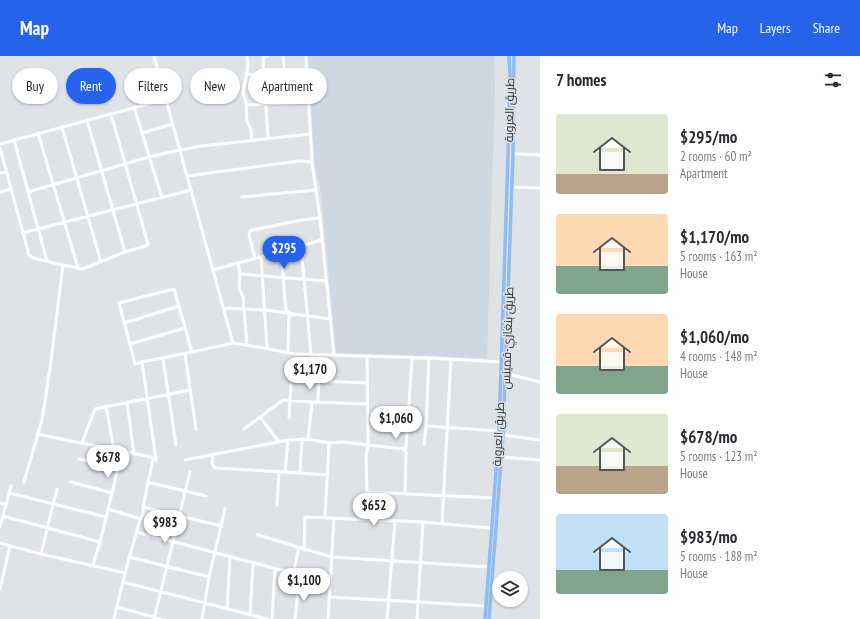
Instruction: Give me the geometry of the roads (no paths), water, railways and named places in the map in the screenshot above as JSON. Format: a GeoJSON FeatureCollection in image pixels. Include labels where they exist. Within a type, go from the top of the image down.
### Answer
{"type":"FeatureCollection","features":[{"type":"Feature","properties":{"kind":"main road","name":"طريق العروبة"},"geometry":{"type":"LineString","coordinates":[[485,619],[488,599],[491,528],[499,431],[508,155],[509,56]]}},
{"type":"Feature","properties":{"kind":"main road","name":"طريق بنغازي-قمينس"},"geometry":{"type":"LineString","coordinates":[[490,619],[488,599],[503,435],[513,154],[514,56]]}},
{"type":"Feature","properties":{"kind":"street"},"geometry":{"type":"LineString","coordinates":[[154,56],[157,68]]}},
{"type":"Feature","properties":{"kind":"street"},"geometry":{"type":"LineString","coordinates":[[247,56],[248,66],[243,92],[247,121],[252,140]]}},
{"type":"Feature","properties":{"kind":"street"},"geometry":{"type":"LineString","coordinates":[[264,68],[263,58],[268,56]]}},
{"type":"Feature","properties":{"kind":"street"},"geometry":{"type":"LineString","coordinates":[[283,56],[284,68]]}},
{"type":"Feature","properties":{"kind":"street"},"geometry":{"type":"LineString","coordinates":[[306,56],[307,68]]}},
{"type":"Feature","properties":{"kind":"street"},"geometry":{"type":"LineString","coordinates":[[0,144],[146,104]]}},
{"type":"Feature","properties":{"kind":"street"},"geometry":{"type":"LineString","coordinates":[[167,104],[233,343]]}},
{"type":"Feature","properties":{"kind":"street"},"geometry":{"type":"LineString","coordinates":[[246,105],[256,104]]}},
{"type":"Feature","properties":{"kind":"street"},"geometry":{"type":"LineString","coordinates":[[266,104],[268,139]]}},
{"type":"Feature","properties":{"kind":"street"},"geometry":{"type":"LineString","coordinates":[[309,104],[312,162],[320,218],[334,355]]}},
{"type":"Feature","properties":{"kind":"street"},"geometry":{"type":"LineString","coordinates":[[134,107],[162,198]]}},
{"type":"Feature","properties":{"kind":"street"},"geometry":{"type":"LineString","coordinates":[[0,148],[28,252],[31,256],[47,261],[84,269],[125,252],[144,247],[148,244],[111,114]]}},
{"type":"Feature","properties":{"kind":"street"},"geometry":{"type":"LineString","coordinates":[[86,120],[125,252]]}},
{"type":"Feature","properties":{"kind":"street"},"geometry":{"type":"LineString","coordinates":[[142,133],[173,124]]}},
{"type":"Feature","properties":{"kind":"street"},"geometry":{"type":"LineString","coordinates":[[62,127],[102,262]]}},
{"type":"Feature","properties":{"kind":"street"},"geometry":{"type":"LineString","coordinates":[[38,133],[78,268]]}},
{"type":"Feature","properties":{"kind":"street"},"geometry":{"type":"LineString","coordinates":[[28,192],[149,157],[180,150],[310,134]]}},
{"type":"Feature","properties":{"kind":"street"},"geometry":{"type":"LineString","coordinates":[[14,140],[47,261]]}},
{"type":"Feature","properties":{"kind":"street"},"geometry":{"type":"LineString","coordinates":[[513,154],[540,155]]}},
{"type":"Feature","properties":{"kind":"street"},"geometry":{"type":"LineString","coordinates":[[187,176],[299,161],[312,162]]}},
{"type":"Feature","properties":{"kind":"street"},"geometry":{"type":"LineString","coordinates":[[0,173],[6,172]]}},
{"type":"Feature","properties":{"kind":"street"},"geometry":{"type":"LineString","coordinates":[[512,187],[540,188]]}},
{"type":"Feature","properties":{"kind":"street"},"geometry":{"type":"LineString","coordinates":[[0,192],[11,189]]}},
{"type":"Feature","properties":{"kind":"street"},"geometry":{"type":"LineString","coordinates":[[22,233],[191,190]]}},
{"type":"Feature","properties":{"kind":"street"},"geometry":{"type":"LineString","coordinates":[[242,197],[316,190]]}},
{"type":"Feature","properties":{"kind":"street"},"geometry":{"type":"LineString","coordinates":[[255,258],[250,235],[252,230],[320,218]]}},
{"type":"Feature","properties":{"kind":"street"},"geometry":{"type":"LineString","coordinates":[[213,270],[322,240]]}},
{"type":"Feature","properties":{"kind":"street"},"geometry":{"type":"LineString","coordinates":[[302,246],[311,355]]}},
{"type":"Feature","properties":{"kind":"street"},"geometry":{"type":"LineString","coordinates":[[281,251],[287,312],[288,353]]}},
{"type":"Feature","properties":{"kind":"street"},"geometry":{"type":"LineString","coordinates":[[261,257],[267,348]]}},
{"type":"Feature","properties":{"kind":"street"},"geometry":{"type":"LineString","coordinates":[[238,263],[240,274],[239,285],[243,297],[247,344]]}},
{"type":"Feature","properties":{"kind":"street"},"geometry":{"type":"LineString","coordinates":[[24,482],[42,420],[63,265]]}},
{"type":"Feature","properties":{"kind":"street"},"geometry":{"type":"LineString","coordinates":[[240,274],[326,280]]}},
{"type":"Feature","properties":{"kind":"street"},"geometry":{"type":"LineString","coordinates":[[192,352],[174,289],[119,303],[135,364],[185,354],[233,343],[247,344],[288,353],[320,356],[334,355],[429,358],[501,362]]}},
{"type":"Feature","properties":{"kind":"street"},"geometry":{"type":"LineString","coordinates":[[124,323],[179,306]]}},
{"type":"Feature","properties":{"kind":"street"},"geometry":{"type":"LineString","coordinates":[[224,308],[287,312],[330,319]]}},
{"type":"Feature","properties":{"kind":"street"},"geometry":{"type":"LineString","coordinates":[[130,344],[185,328]]}},
{"type":"Feature","properties":{"kind":"street"},"geometry":{"type":"LineString","coordinates":[[185,354],[196,429]]}},
{"type":"Feature","properties":{"kind":"street"},"geometry":{"type":"LineString","coordinates":[[318,401],[320,356]]}},
{"type":"Feature","properties":{"kind":"street"},"geometry":{"type":"LineString","coordinates":[[363,519],[362,505],[366,492],[366,457],[368,444],[367,356]]}},
{"type":"Feature","properties":{"kind":"street"},"geometry":{"type":"LineString","coordinates":[[163,358],[176,444]]}},
{"type":"Feature","properties":{"kind":"street"},"geometry":{"type":"LineString","coordinates":[[404,494],[412,358]]}},
{"type":"Feature","properties":{"kind":"street"},"geometry":{"type":"LineString","coordinates":[[424,446],[429,358]]}},
{"type":"Feature","properties":{"kind":"street"},"geometry":{"type":"LineString","coordinates":[[442,524],[448,428],[450,359]]}},
{"type":"Feature","properties":{"kind":"street"},"geometry":{"type":"LineString","coordinates":[[142,362],[156,460]]}},
{"type":"Feature","properties":{"kind":"street"},"geometry":{"type":"LineString","coordinates":[[500,374],[512,375],[540,382]]}},
{"type":"Feature","properties":{"kind":"street"},"geometry":{"type":"LineString","coordinates":[[318,380],[367,382]]}},
{"type":"Feature","properties":{"kind":"street"},"geometry":{"type":"LineString","coordinates":[[289,418],[291,385]]}},
{"type":"Feature","properties":{"kind":"street"},"geometry":{"type":"LineString","coordinates":[[82,443],[95,409],[190,390]]}},
{"type":"Feature","properties":{"kind":"street"},"geometry":{"type":"LineString","coordinates":[[244,429],[283,400],[367,404]]}},
{"type":"Feature","properties":{"kind":"street"},"geometry":{"type":"LineString","coordinates":[[127,402],[134,454]]}},
{"type":"Feature","properties":{"kind":"street"},"geometry":{"type":"LineString","coordinates":[[308,439],[312,402]]}},
{"type":"Feature","properties":{"kind":"street"},"geometry":{"type":"LineString","coordinates":[[106,406],[114,450]]}},
{"type":"Feature","properties":{"kind":"street"},"geometry":{"type":"LineString","coordinates":[[260,417],[279,442]]}},
{"type":"Feature","properties":{"kind":"street"},"geometry":{"type":"LineString","coordinates":[[367,419],[408,423]]}},
{"type":"Feature","properties":{"kind":"street"},"geometry":{"type":"LineString","coordinates":[[426,426],[499,431]]}},
{"type":"Feature","properties":{"kind":"street"},"geometry":{"type":"LineString","coordinates":[[37,434],[151,457],[153,459],[143,506],[144,514],[136,532],[114,619]]}},
{"type":"Feature","properties":{"kind":"street"},"geometry":{"type":"LineString","coordinates":[[503,435],[540,440]]}},
{"type":"Feature","properties":{"kind":"street"},"geometry":{"type":"LineString","coordinates":[[185,460],[288,440],[308,439],[329,443],[342,442],[368,444],[402,448],[406,450]]}},
{"type":"Feature","properties":{"kind":"street"},"geometry":{"type":"LineString","coordinates":[[285,472],[288,440]]}},
{"type":"Feature","properties":{"kind":"street"},"geometry":{"type":"LineString","coordinates":[[300,473],[302,440]]}},
{"type":"Feature","properties":{"kind":"street"},"geometry":{"type":"LineString","coordinates":[[325,517],[329,443]]}},
{"type":"Feature","properties":{"kind":"street"},"geometry":{"type":"LineString","coordinates":[[93,566],[122,452]]}},
{"type":"Feature","properties":{"kind":"street"},"geometry":{"type":"LineString","coordinates":[[213,455],[212,464],[215,468],[328,475]]}},
{"type":"Feature","properties":{"kind":"street"},"geometry":{"type":"LineString","coordinates":[[502,457],[540,460]]}},
{"type":"Feature","properties":{"kind":"street"},"geometry":{"type":"LineString","coordinates":[[79,459],[118,468]]}},
{"type":"Feature","properties":{"kind":"street"},"geometry":{"type":"LineString","coordinates":[[277,505],[279,471]]}},
{"type":"Feature","properties":{"kind":"street"},"geometry":{"type":"LineString","coordinates":[[154,618],[190,472]]}},
{"type":"Feature","properties":{"kind":"street"},"geometry":{"type":"LineString","coordinates":[[71,482],[112,493]]}},
{"type":"Feature","properties":{"kind":"street"},"geometry":{"type":"LineString","coordinates":[[147,482],[186,490],[206,496]]}},
{"type":"Feature","properties":{"kind":"street"},"geometry":{"type":"LineString","coordinates":[[0,527],[10,486]]}},
{"type":"Feature","properties":{"kind":"street"},"geometry":{"type":"LineString","coordinates":[[40,554],[57,490]]}},
{"type":"Feature","properties":{"kind":"street"},"geometry":{"type":"LineString","coordinates":[[366,492],[494,498]]}},
{"type":"Feature","properties":{"kind":"street"},"geometry":{"type":"LineString","coordinates":[[9,493],[106,518]]}},
{"type":"Feature","properties":{"kind":"street"},"geometry":{"type":"LineString","coordinates":[[0,503],[6,504]]}},
{"type":"Feature","properties":{"kind":"street"},"geometry":{"type":"LineString","coordinates":[[143,506],[221,526]]}},
{"type":"Feature","properties":{"kind":"street"},"geometry":{"type":"LineString","coordinates":[[202,619],[225,508]]}},
{"type":"Feature","properties":{"kind":"street"},"geometry":{"type":"LineString","coordinates":[[108,510],[141,519]]}},
{"type":"Feature","properties":{"kind":"street"},"geometry":{"type":"LineString","coordinates":[[3,516],[100,542]]}},
{"type":"Feature","properties":{"kind":"street"},"geometry":{"type":"LineString","coordinates":[[304,550],[305,517],[423,522],[491,528]]}},
{"type":"Feature","properties":{"kind":"street"},"geometry":{"type":"LineString","coordinates":[[328,619],[334,518]]}},
{"type":"Feature","properties":{"kind":"street"},"geometry":{"type":"LineString","coordinates":[[386,619],[395,521]]}},
{"type":"Feature","properties":{"kind":"street"},"geometry":{"type":"LineString","coordinates":[[417,619],[419,563],[423,522]]}},
{"type":"Feature","properties":{"kind":"street"},"geometry":{"type":"LineString","coordinates":[[136,532],[215,552],[253,564],[330,583]]}},
{"type":"Feature","properties":{"kind":"street"},"geometry":{"type":"LineString","coordinates":[[258,535],[304,550],[332,557],[489,567]]}},
{"type":"Feature","properties":{"kind":"street"},"geometry":{"type":"LineString","coordinates":[[0,543],[40,554],[125,573]]}},
{"type":"Feature","properties":{"kind":"street"},"geometry":{"type":"LineString","coordinates":[[0,589],[10,546]]}},
{"type":"Feature","properties":{"kind":"street"},"geometry":{"type":"LineString","coordinates":[[293,574],[299,548]]}},
{"type":"Feature","properties":{"kind":"street"},"geometry":{"type":"LineString","coordinates":[[129,557],[210,577]]}},
{"type":"Feature","properties":{"kind":"street"},"geometry":{"type":"LineString","coordinates":[[227,609],[230,557]]}},
{"type":"Feature","properties":{"kind":"street"},"geometry":{"type":"LineString","coordinates":[[250,614],[253,564]]}},
{"type":"Feature","properties":{"kind":"street"},"geometry":{"type":"LineString","coordinates":[[272,619],[275,569]]}},
{"type":"Feature","properties":{"kind":"street"},"geometry":{"type":"LineString","coordinates":[[295,619],[300,575]]}},
{"type":"Feature","properties":{"kind":"street"},"geometry":{"type":"LineString","coordinates":[[123,582],[267,619]]}},
{"type":"Feature","properties":{"kind":"street"},"geometry":{"type":"LineString","coordinates":[[330,597],[486,606]]}},
{"type":"Feature","properties":{"kind":"street"},"geometry":{"type":"LineString","coordinates":[[117,607],[161,619]]}}]}
